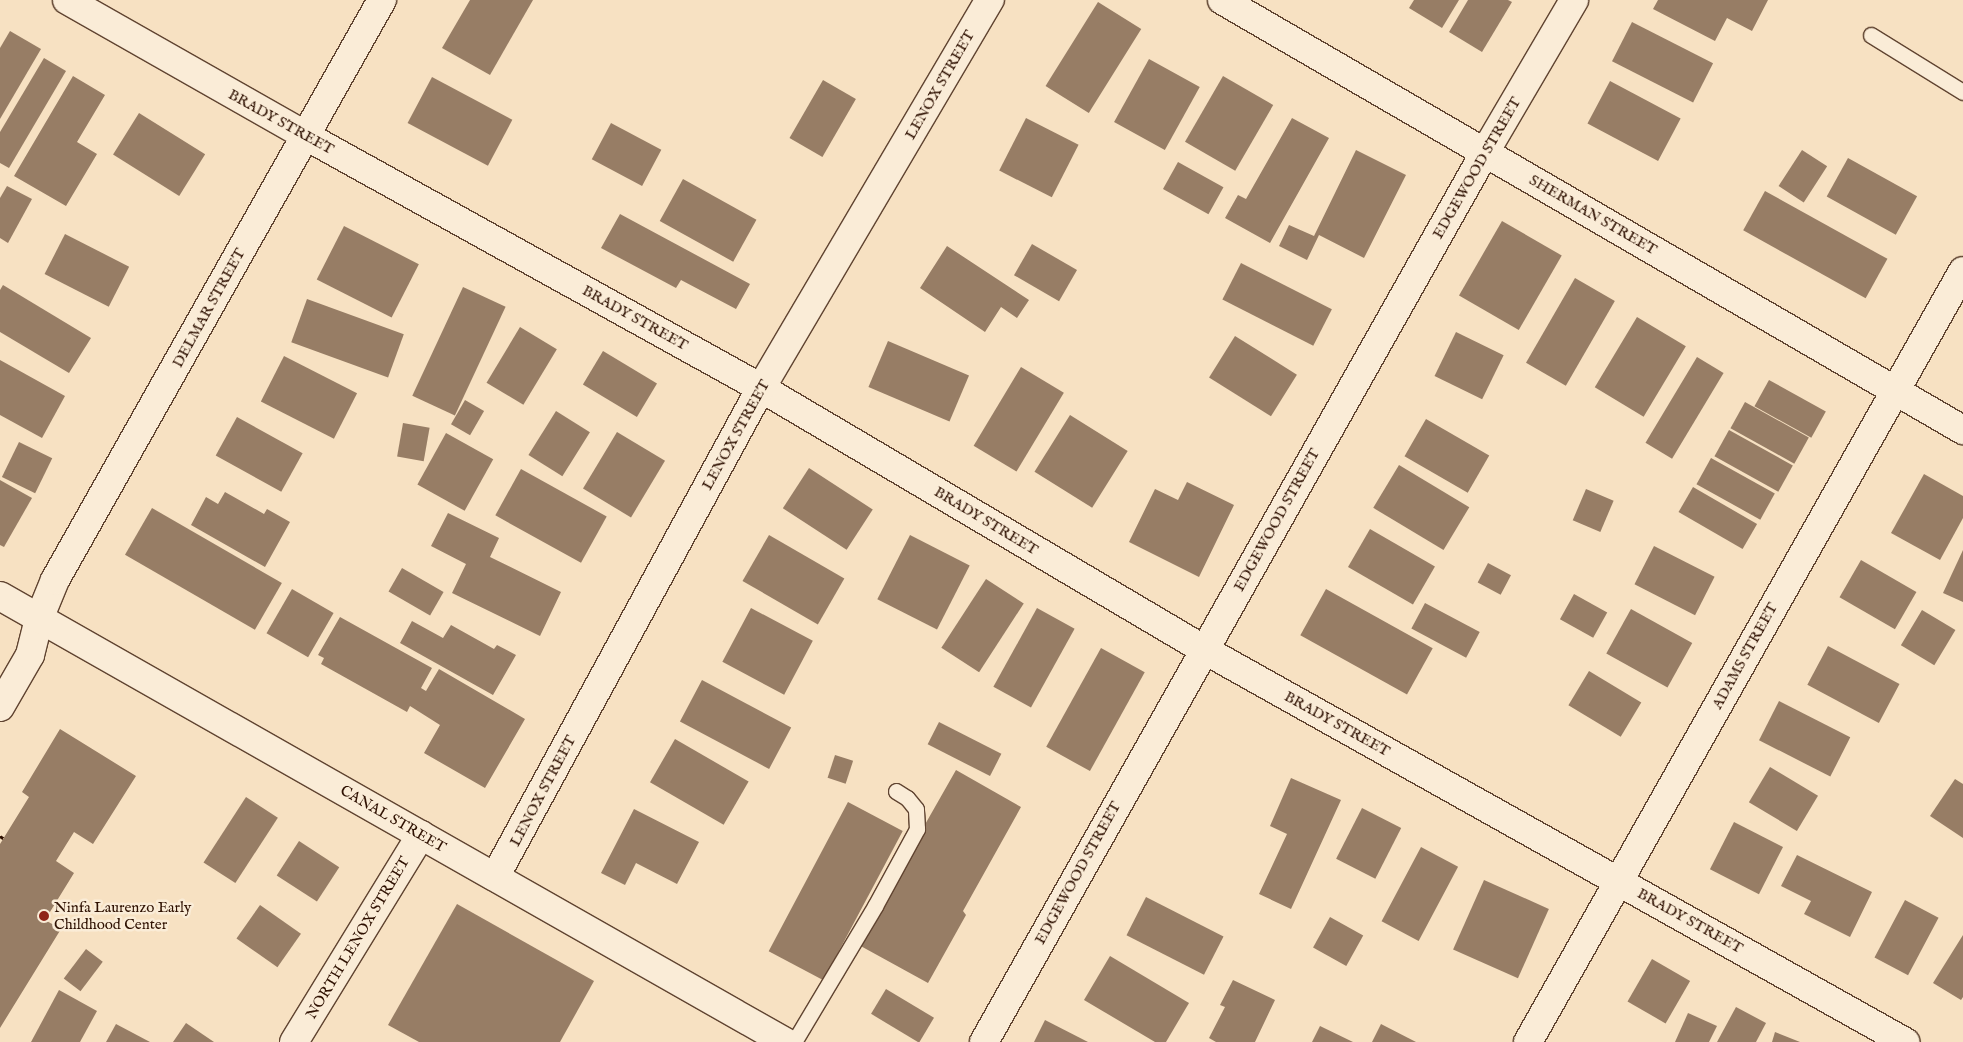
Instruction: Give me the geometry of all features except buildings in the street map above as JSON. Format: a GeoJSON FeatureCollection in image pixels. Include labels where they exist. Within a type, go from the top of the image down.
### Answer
{"type":"FeatureCollection","features":[{"type":"Feature","properties":{"kind":"street","name":"BRADY STREET"},"geometry":{"type":"LineString","coordinates":[[68,0],[306,136],[761,388],[1204,649],[1905,1042]]}},
{"type":"Feature","properties":{"kind":"street","name":"DELMAR STREET"},"geometry":{"type":"LineString","coordinates":[[0,707],[30,655],[39,619],[55,580],[382,0]]}},
{"type":"Feature","properties":{"kind":"street","name":"LENOX STREET"},"geometry":{"type":"LineString","coordinates":[[495,877],[761,388],[990,0]]}},
{"type":"Feature","properties":{"kind":"street","name":"SHERMAN STREET"},"geometry":{"type":"LineString","coordinates":[[1222,0],[1963,430]]}},
{"type":"Feature","properties":{"kind":"street","name":"EDGEWOOD STREET"},"geometry":{"type":"LineString","coordinates":[[984,1042],[1485,152],[1574,0]]}},
{"type":"Feature","properties":{"kind":"street","name":"ADAMS STREET"},"geometry":{"type":"LineString","coordinates":[[1528,1042],[1894,390],[1963,271]]}},
{"type":"Feature","properties":{"kind":"street","name":"CANAL STREET"},"geometry":{"type":"LineString","coordinates":[[0,596],[781,1041]]}},
{"type":"Feature","properties":{"kind":"street","name":"NORTH LENOX STREET"},"geometry":{"type":"LineString","coordinates":[[294,1042],[421,835]]}},
{"type":"Feature","properties":{"kind":"lane"},"geometry":{"type":"LineString","coordinates":[[1871,35],[1963,92]]}},
{"type":"Feature","properties":{"kind":"lane"},"geometry":{"type":"LineString","coordinates":[[781,1041],[875,906],[916,830],[916,809],[907,798],[896,791]]}},
{"type":"Feature","properties":{"kind":"place","name":"Ninfa Laurenzo Early Childhood Center"},"geometry":{"type":"Point","coordinates":[44,916]}}]}
